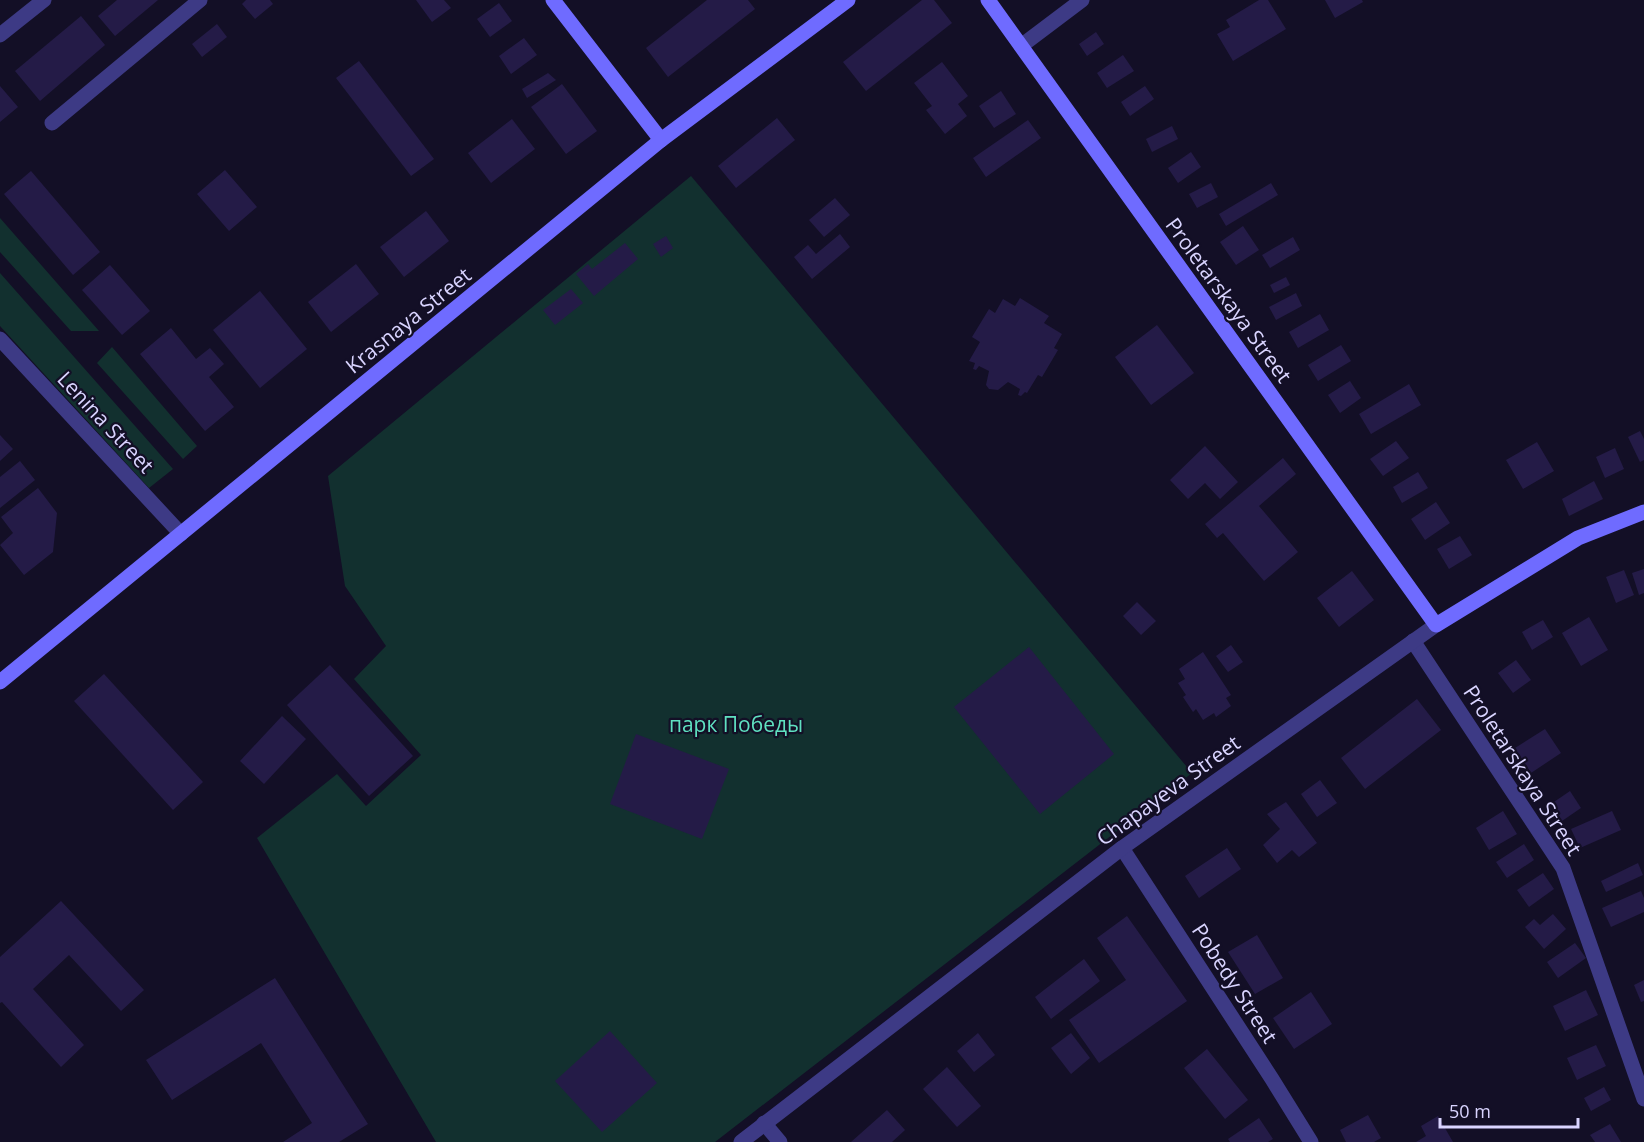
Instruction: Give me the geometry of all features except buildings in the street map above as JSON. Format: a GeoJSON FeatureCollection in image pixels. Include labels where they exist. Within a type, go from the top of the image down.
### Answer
{"type":"FeatureCollection","features":[{"type":"Feature","properties":{"kind":"street"},"geometry":{"type":"LineString","coordinates":[[0,35],[44,0]]}},
{"type":"Feature","properties":{"kind":"street"},"geometry":{"type":"LineString","coordinates":[[52,123],[200,0]]}},
{"type":"Feature","properties":{"kind":"street"},"geometry":{"type":"LineString","coordinates":[[553,0],[661,140]]}},
{"type":"Feature","properties":{"kind":"street","name":"Krasnaya Street"},"geometry":{"type":"LineString","coordinates":[[0,682],[661,140],[848,0]]}},
{"type":"Feature","properties":{"kind":"street","name":"Proletarskaya Street"},"geometry":{"type":"LineString","coordinates":[[988,0],[1436,625]]}},
{"type":"Feature","properties":{"kind":"street"},"geometry":{"type":"LineString","coordinates":[[1021,46],[1082,0]]}},
{"type":"Feature","properties":{"kind":"street","name":"Lenina Street"},"geometry":{"type":"LineString","coordinates":[[0,339],[181,534]]}},
{"type":"Feature","properties":{"kind":"street","name":"Chapayeva Street"},"geometry":{"type":"LineString","coordinates":[[741,1142],[1122,848],[1413,641],[1578,538],[1644,512]]}},
{"type":"Feature","properties":{"kind":"street","name":"Proletarskaya Street"},"geometry":{"type":"LineString","coordinates":[[1413,641],[1563,868],[1644,1098]]}},
{"type":"Feature","properties":{"kind":"street","name":"Pobedy Street"},"geometry":{"type":"LineString","coordinates":[[1122,848],[1311,1142]]}},
{"type":"Feature","properties":{"kind":"street"},"geometry":{"type":"LineString","coordinates":[[764,1123],[780,1142]]}},
{"type":"Feature","properties":{"kind":"green space","name":"парк Победы"},"geometry":{"type":"Polygon","coordinates":[[[691,176],[1192,773],[715,1142],[436,1142],[257,838],[337,774],[366,806],[421,755],[354,679],[386,646],[345,586],[328,476],[691,176]]]}},
{"type":"Feature","properties":{"kind":"green space"},"geometry":{"type":"Polygon","coordinates":[[[0,218],[99,331],[71,331],[0,252],[0,218]]]}},
{"type":"Feature","properties":{"kind":"green space"},"geometry":{"type":"Polygon","coordinates":[[[0,273],[173,469],[149,488],[0,326],[0,273]]]}},
{"type":"Feature","properties":{"kind":"green space"},"geometry":{"type":"Polygon","coordinates":[[[112,347],[197,446],[183,459],[97,363],[112,347]]]}}]}
